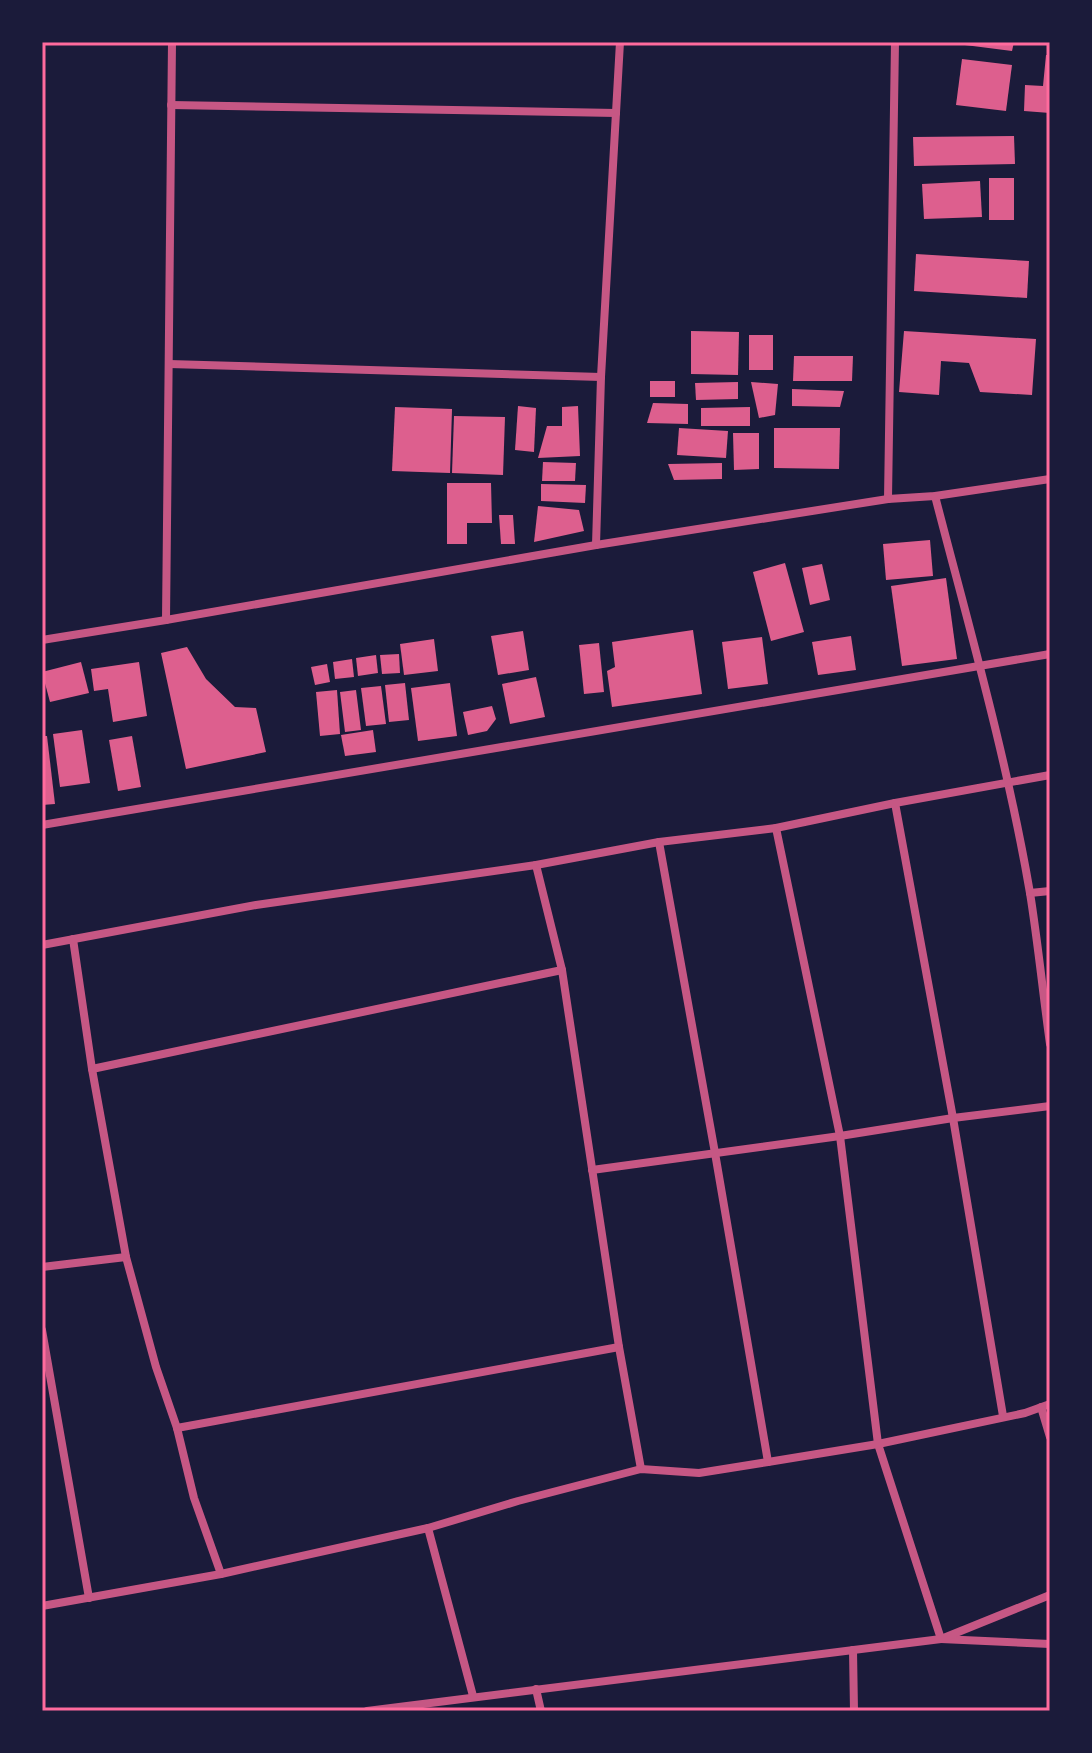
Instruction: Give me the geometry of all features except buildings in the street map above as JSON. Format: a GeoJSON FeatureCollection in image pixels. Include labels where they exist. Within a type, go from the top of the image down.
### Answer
{"type":"FeatureCollection","features":[{"type":"Feature","properties":{"kind":"street"},"geometry":{"type":"LineString","coordinates":[[166,620],[172,42]]}},
{"type":"Feature","properties":{"kind":"street"},"geometry":{"type":"LineString","coordinates":[[596,545],[601,377],[620,42]]}},
{"type":"Feature","properties":{"kind":"street"},"geometry":{"type":"LineString","coordinates":[[888,499],[895,42]]}},
{"type":"Feature","properties":{"kind":"street"},"geometry":{"type":"LineString","coordinates":[[171,105],[616,113]]}},
{"type":"Feature","properties":{"kind":"street"},"geometry":{"type":"LineString","coordinates":[[169,364],[601,377]]}},
{"type":"Feature","properties":{"kind":"street"},"geometry":{"type":"LineString","coordinates":[[42,640],[596,545],[888,499],[935,496],[1050,479]]}},
{"type":"Feature","properties":{"kind":"street"},"geometry":{"type":"LineString","coordinates":[[935,496],[1007,783],[1030,893],[1050,1044]]}},
{"type":"Feature","properties":{"kind":"street"},"geometry":{"type":"LineString","coordinates":[[42,825],[1050,654]]}},
{"type":"Feature","properties":{"kind":"street"},"geometry":{"type":"LineString","coordinates":[[42,945],[256,905],[536,865],[659,842],[776,828],[1050,775]]}},
{"type":"Feature","properties":{"kind":"street"},"geometry":{"type":"LineString","coordinates":[[895,803],[953,1118],[1003,1416]]}},
{"type":"Feature","properties":{"kind":"street"},"geometry":{"type":"LineString","coordinates":[[776,828],[840,1136],[878,1444],[941,1639]]}},
{"type":"Feature","properties":{"kind":"street"},"geometry":{"type":"LineString","coordinates":[[659,842],[768,1462]]}},
{"type":"Feature","properties":{"kind":"street"},"geometry":{"type":"LineString","coordinates":[[536,865],[562,970],[619,1347],[641,1469]]}},
{"type":"Feature","properties":{"kind":"street"},"geometry":{"type":"LineString","coordinates":[[1030,893],[1050,891]]}},
{"type":"Feature","properties":{"kind":"street"},"geometry":{"type":"LineString","coordinates":[[73,939],[92,1069],[126,1257],[156,1367],[177,1428],[194,1498],[221,1574]]}},
{"type":"Feature","properties":{"kind":"street"},"geometry":{"type":"LineString","coordinates":[[92,1069],[562,970]]}},
{"type":"Feature","properties":{"kind":"street"},"geometry":{"type":"LineString","coordinates":[[592,1170],[1050,1106]]}},
{"type":"Feature","properties":{"kind":"street"},"geometry":{"type":"LineString","coordinates":[[42,1267],[126,1257]]}},
{"type":"Feature","properties":{"kind":"street"},"geometry":{"type":"LineString","coordinates":[[42,1330],[89,1598]]}},
{"type":"Feature","properties":{"kind":"street"},"geometry":{"type":"LineString","coordinates":[[177,1428],[619,1347]]}},
{"type":"Feature","properties":{"kind":"street"},"geometry":{"type":"LineString","coordinates":[[42,1606],[221,1574],[428,1528],[641,1469],[699,1473],[878,1444],[1046,1406],[1050,1437]]}},
{"type":"Feature","properties":{"kind":"street"},"geometry":{"type":"LineString","coordinates":[[428,1528],[473,1696]]}},
{"type":"Feature","properties":{"kind":"street"},"geometry":{"type":"LineString","coordinates":[[941,1639],[1050,1595]]}},
{"type":"Feature","properties":{"kind":"street"},"geometry":{"type":"LineString","coordinates":[[367,1711],[941,1639],[1050,1644]]}},
{"type":"Feature","properties":{"kind":"street"},"geometry":{"type":"LineString","coordinates":[[853,1650],[854,1711]]}},
{"type":"Feature","properties":{"kind":"street"},"geometry":{"type":"LineString","coordinates":[[536,1689],[541,1711]]}}]}
